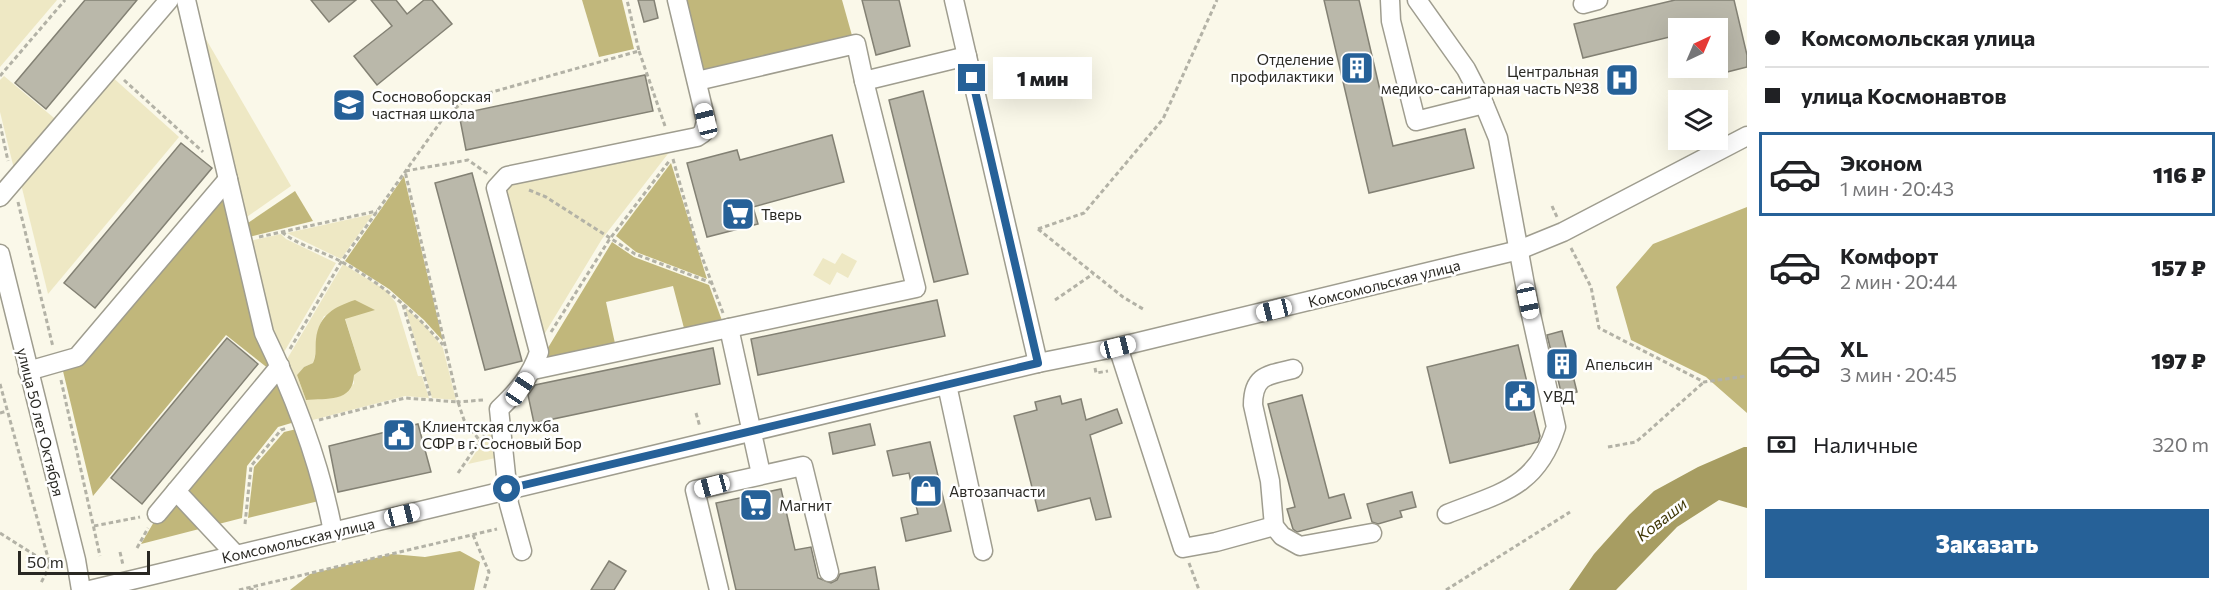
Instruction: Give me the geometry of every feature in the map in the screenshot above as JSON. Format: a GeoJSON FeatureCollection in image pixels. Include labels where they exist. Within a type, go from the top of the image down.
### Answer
{"type":"FeatureCollection","features":[{"type":"Feature","properties":{"kind":"street"},"geometry":{"type":"LineString","coordinates":[[0,197],[169,0]]}},
{"type":"Feature","properties":{"kind":"street"},"geometry":{"type":"LineString","coordinates":[[186,0],[264,333],[304,424],[320,476],[333,532]]}},
{"type":"Feature","properties":{"kind":"street"},"geometry":{"type":"LineString","coordinates":[[522,551],[507,489],[499,409],[520,389],[533,370],[539,352],[496,188],[507,176],[697,137],[703,133],[706,121],[677,0]]}},
{"type":"Feature","properties":{"kind":"street"},"geometry":{"type":"LineString","coordinates":[[954,0],[1038,363]]}},
{"type":"Feature","properties":{"kind":"street"},"geometry":{"type":"LineString","coordinates":[[1390,0],[1391,21],[1416,122],[1484,104]]}},
{"type":"Feature","properties":{"kind":"street"},"geometry":{"type":"LineString","coordinates":[[1417,0],[1466,69],[1498,138],[1556,427],[1550,447],[1542,462],[1515,486],[1447,514]]}},
{"type":"Feature","properties":{"kind":"street"},"geometry":{"type":"LineString","coordinates":[[533,370],[916,288],[856,44],[697,81]]}},
{"type":"Feature","properties":{"kind":"street"},"geometry":{"type":"LineString","coordinates":[[864,81],[967,56]]}},
{"type":"Feature","properties":{"kind":"street","name":"Комсомольская улица"},"geometry":{"type":"LineString","coordinates":[[90,590],[1519,250],[1574,226],[1747,136]]}},
{"type":"Feature","properties":{"kind":"street"},"geometry":{"type":"LineString","coordinates":[[28,371],[77,357],[227,176]]}},
{"type":"Feature","properties":{"kind":"street","name":"улица 50 лет Октября"},"geometry":{"type":"LineString","coordinates":[[0,254],[76,560],[81,590]]}},
{"type":"Feature","properties":{"kind":"street"},"geometry":{"type":"LineString","coordinates":[[729,328],[761,474]]}},
{"type":"Feature","properties":{"kind":"street"},"geometry":{"type":"LineString","coordinates":[[1118,347],[1183,548],[1216,542],[1274,526]]}},
{"type":"Feature","properties":{"kind":"street"},"geometry":{"type":"LineString","coordinates":[[157,514],[280,366]]}},
{"type":"Feature","properties":{"kind":"street"},"geometry":{"type":"LineString","coordinates":[[1293,369],[1265,375],[1257,383],[1253,393],[1253,405],[1270,481],[1274,526],[1282,536],[1300,546],[1372,533]]}},
{"type":"Feature","properties":{"kind":"street"},"geometry":{"type":"LineString","coordinates":[[947,385],[982,551]]}},
{"type":"Feature","properties":{"kind":"street"},"geometry":{"type":"LineString","coordinates":[[719,590],[695,490],[803,466],[829,572]]}},
{"type":"Feature","properties":{"kind":"street"},"geometry":{"type":"LineString","coordinates":[[176,491],[236,555]]}},
{"type":"Feature","properties":{"kind":"path"},"geometry":{"type":"LineString","coordinates":[[0,76],[65,0]]}},
{"type":"Feature","properties":{"kind":"path"},"geometry":{"type":"LineString","coordinates":[[627,0],[639,51],[670,142]]}},
{"type":"Feature","properties":{"kind":"path"},"geometry":{"type":"LineString","coordinates":[[1143,309],[1123,297],[1038,229],[1084,213],[1163,119],[1217,0]]}},
{"type":"Feature","properties":{"kind":"path"},"geometry":{"type":"LineString","coordinates":[[280,366],[341,262],[444,117],[467,99],[639,51]]}},
{"type":"Feature","properties":{"kind":"path"},"geometry":{"type":"LineString","coordinates":[[111,68],[227,176]]}},
{"type":"Feature","properties":{"kind":"path"},"geometry":{"type":"LineString","coordinates":[[0,124],[100,556]]}},
{"type":"Feature","properties":{"kind":"path"},"geometry":{"type":"LineString","coordinates":[[539,352],[611,237],[672,157],[696,241],[729,328]]}},
{"type":"Feature","properties":{"kind":"path"},"geometry":{"type":"LineString","coordinates":[[405,171],[468,160],[506,186],[526,188],[546,197],[634,254],[712,283]]}},
{"type":"Feature","properties":{"kind":"path"},"geometry":{"type":"LineString","coordinates":[[405,171],[458,402],[464,420],[480,441]]}},
{"type":"Feature","properties":{"kind":"path"},"geometry":{"type":"LineString","coordinates":[[1551,207],[1559,221]]}},
{"type":"Feature","properties":{"kind":"path"},"geometry":{"type":"LineString","coordinates":[[242,240],[377,211]]}},
{"type":"Feature","properties":{"kind":"path"},"geometry":{"type":"LineString","coordinates":[[282,232],[289,238],[377,282],[423,321],[445,347]]}},
{"type":"Feature","properties":{"kind":"path"},"geometry":{"type":"LineString","coordinates":[[1568,241],[1591,287],[1599,328],[1704,382]]}},
{"type":"Feature","properties":{"kind":"path"},"geometry":{"type":"LineString","coordinates":[[1055,300],[1094,274]]}},
{"type":"Feature","properties":{"kind":"path"},"geometry":{"type":"LineString","coordinates":[[402,303],[431,400]]}},
{"type":"Feature","properties":{"kind":"path"},"geometry":{"type":"LineString","coordinates":[[399,312],[404,310]]}},
{"type":"Feature","properties":{"kind":"path"},"geometry":{"type":"LineString","coordinates":[[417,372],[422,370]]}},
{"type":"Feature","properties":{"kind":"path"},"geometry":{"type":"LineString","coordinates":[[1096,373],[1109,371]]}},
{"type":"Feature","properties":{"kind":"path"},"geometry":{"type":"LineString","coordinates":[[1608,447],[1636,442],[1704,382],[1747,376]]}},
{"type":"Feature","properties":{"kind":"path"},"geometry":{"type":"LineString","coordinates":[[0,384],[50,565],[42,583]]}},
{"type":"Feature","properties":{"kind":"path"},"geometry":{"type":"LineString","coordinates":[[245,524],[251,466],[281,430],[405,398],[458,402],[487,399],[499,409]]}},
{"type":"Feature","properties":{"kind":"path"},"geometry":{"type":"LineString","coordinates":[[0,413],[8,411]]}},
{"type":"Feature","properties":{"kind":"path"},"geometry":{"type":"LineString","coordinates":[[458,473],[484,435]]}},
{"type":"Feature","properties":{"kind":"path"},"geometry":{"type":"LineString","coordinates":[[1446,590],[1570,512]]}},
{"type":"Feature","properties":{"kind":"path"},"geometry":{"type":"LineString","coordinates":[[94,526],[157,514]]}},
{"type":"Feature","properties":{"kind":"path"},"geometry":{"type":"LineString","coordinates":[[137,548],[157,514]]}},
{"type":"Feature","properties":{"kind":"path"},"geometry":{"type":"LineString","coordinates":[[239,590],[515,525]]}},
{"type":"Feature","properties":{"kind":"path"},"geometry":{"type":"LineString","coordinates":[[0,533],[50,565]]}},
{"type":"Feature","properties":{"kind":"path"},"geometry":{"type":"LineString","coordinates":[[473,535],[489,572],[484,590]]}},
{"type":"Feature","properties":{"kind":"path"},"geometry":{"type":"LineString","coordinates":[[1183,548],[1199,590]]}},
{"type":"Feature","properties":{"kind":"path"},"geometry":{"type":"LineString","coordinates":[[120,552],[123,567]]}},
{"type":"Feature","properties":{"kind":"path"},"geometry":{"type":"LineString","coordinates":[[245,589],[258,590]]}},
{"type":"Feature","properties":{"kind":"shaded area"},"geometry":{"type":"Polygon","coordinates":[[[0,0],[57,0],[0,67],[0,0]]]}},
{"type":"Feature","properties":{"kind":"shaded area"},"geometry":{"type":"Polygon","coordinates":[[[582,0],[622,0],[634,49],[599,57],[582,0]]]}},
{"type":"Feature","properties":{"kind":"shaded area"},"geometry":{"type":"Polygon","coordinates":[[[680,0],[842,0],[853,39],[699,76],[680,0]]]}},
{"type":"Feature","properties":{"kind":"shaded area"},"geometry":{"type":"Polygon","coordinates":[[[203,34],[291,186],[244,219],[203,34]]]}},
{"type":"Feature","properties":{"kind":"shaded area"},"geometry":{"type":"Polygon","coordinates":[[[110,75],[179,137],[48,294],[20,180],[110,75]]]}},
{"type":"Feature","properties":{"kind":"shaded area"},"geometry":{"type":"Polygon","coordinates":[[[4,76],[60,123],[16,177],[0,112],[0,80],[4,76]]]}},
{"type":"Feature","properties":{"kind":"shaded area"},"geometry":{"type":"Polygon","coordinates":[[[674,146],[602,239],[542,338],[502,190],[511,181],[674,146]]]}},
{"type":"Feature","properties":{"kind":"shaded area"},"geometry":{"type":"Polygon","coordinates":[[[671,163],[707,279],[636,252],[616,236],[671,163]]]}},
{"type":"Feature","properties":{"kind":"shaded area"},"geometry":{"type":"Polygon","coordinates":[[[404,176],[443,341],[424,320],[389,289],[345,261],[404,176]]]}},
{"type":"Feature","properties":{"kind":"shaded area"},"geometry":{"type":"Polygon","coordinates":[[[224,191],[275,362],[269,369],[226,335],[93,496],[62,367],[224,191]]]}},
{"type":"Feature","properties":{"kind":"shaded area"},"geometry":{"type":"Polygon","coordinates":[[[295,191],[313,221],[245,238],[242,227],[295,191]]]}},
{"type":"Feature","properties":{"kind":"shaded area"},"geometry":{"type":"Polygon","coordinates":[[[1747,207],[1747,413],[1706,377],[1631,340],[1616,287],[1653,244],[1747,207]]]}},
{"type":"Feature","properties":{"kind":"shaded area"},"geometry":{"type":"Polygon","coordinates":[[[373,214],[341,259],[287,233],[373,214]]]}},
{"type":"Feature","properties":{"kind":"shaded area"},"geometry":{"type":"Polygon","coordinates":[[[281,234],[286,239],[336,263],[280,359],[245,242],[281,234]]]}},
{"type":"Feature","properties":{"kind":"shaded area"},"geometry":{"type":"Polygon","coordinates":[[[612,242],[634,257],[709,285],[724,326],[685,332],[673,286],[606,302],[616,348],[537,366],[612,242]]]}},
{"type":"Feature","properties":{"kind":"shaded area"},"geometry":{"type":"Polygon","coordinates":[[[842,253],[857,261],[848,278],[837,272],[830,285],[813,275],[823,258],[835,264],[842,253]]]}},
{"type":"Feature","properties":{"kind":"shaded area"},"geometry":{"type":"Polygon","coordinates":[[[343,264],[387,291],[396,303],[418,376],[422,376],[429,398],[405,396],[305,422],[283,366],[343,264]],[[374,309],[324,316],[319,328],[313,363],[304,367],[297,375],[306,400],[320,398],[354,384],[354,375],[361,370],[345,318],[374,309]]]}},
{"type":"Feature","properties":{"kind":"shaded area"},"geometry":{"type":"Polygon","coordinates":[[[355,300],[375,310],[345,319],[361,370],[354,375],[349,390],[344,395],[330,399],[306,400],[297,375],[304,367],[313,363],[320,324],[334,309],[355,300]]]}},
{"type":"Feature","properties":{"kind":"shaded area"},"geometry":{"type":"Polygon","coordinates":[[[405,307],[422,322],[443,348],[456,400],[432,398],[405,307]]]}},
{"type":"Feature","properties":{"kind":"shaded area"},"geometry":{"type":"Polygon","coordinates":[[[278,373],[298,421],[278,427],[247,466],[242,518],[141,544],[158,515],[278,373]]]}},
{"type":"Feature","properties":{"kind":"shaded area"},"geometry":{"type":"Polygon","coordinates":[[[495,423],[500,457],[468,464],[495,423]]]}},
{"type":"Feature","properties":{"kind":"shaded area"},"geometry":{"type":"Polygon","coordinates":[[[301,428],[323,500],[248,518],[254,467],[284,432],[301,428]]]}},
{"type":"Feature","properties":{"kind":"shaded area"},"geometry":{"type":"Polygon","coordinates":[[[460,551],[480,562],[474,590],[290,590],[310,574],[392,554],[425,557],[460,551]]]}},
{"type":"Feature","properties":{"kind":"water","name":"Коваши"},"geometry":{"type":"Polygon","coordinates":[[[1747,447],[1747,508],[1719,500],[1677,527],[1616,590],[1569,590],[1594,554],[1654,491],[1698,467],[1747,447]]]}},
{"type":"Feature","properties":{"kind":"building"},"geometry":{"type":"Polygon","coordinates":[[[85,0],[137,0],[46,109],[15,83],[85,0]]]}},
{"type":"Feature","properties":{"kind":"building"},"geometry":{"type":"Polygon","coordinates":[[[311,0],[356,0],[329,22],[311,0]]]}},
{"type":"Feature","properties":{"kind":"building"},"geometry":{"type":"Polygon","coordinates":[[[371,0],[396,0],[407,14],[424,0],[432,0],[452,24],[377,85],[354,56],[392,26],[371,0]]]}},
{"type":"Feature","properties":{"kind":"building"},"geometry":{"type":"Polygon","coordinates":[[[638,0],[654,0],[658,18],[644,22],[638,0]]]}},
{"type":"Feature","properties":{"kind":"building"},"geometry":{"type":"Polygon","coordinates":[[[862,0],[899,0],[910,46],[876,55],[862,0]]]}},
{"type":"Feature","properties":{"kind":"building","name":"Отделение профилактики"},"geometry":{"type":"Polygon","coordinates":[[[1324,0],[1359,0],[1393,146],[1465,129],[1474,168],[1369,193],[1324,0]]]}},
{"type":"Feature","properties":{"kind":"building"},"geometry":{"type":"Polygon","coordinates":[[[1675,0],[1734,0],[1747,55],[1747,67],[1728,72],[1728,18],[1668,18],[1668,37],[1583,58],[1574,24],[1675,0]]]}},
{"type":"Feature","properties":{"kind":"building"},"geometry":{"type":"Polygon","coordinates":[[[645,75],[653,111],[466,150],[459,114],[645,75]]]}},
{"type":"Feature","properties":{"kind":"building"},"geometry":{"type":"Polygon","coordinates":[[[923,91],[968,274],[934,282],[889,100],[923,91]]]}},
{"type":"Feature","properties":{"kind":"building"},"geometry":{"type":"Polygon","coordinates":[[[832,135],[844,182],[753,207],[758,224],[707,237],[687,163],[737,150],[740,160],[832,135]]]}},
{"type":"Feature","properties":{"kind":"building"},"geometry":{"type":"Polygon","coordinates":[[[181,143],[212,168],[95,308],[64,283],[181,143]]]}},
{"type":"Feature","properties":{"kind":"building"},"geometry":{"type":"Polygon","coordinates":[[[472,173],[522,361],[485,370],[435,183],[472,173]]]}},
{"type":"Feature","properties":{"kind":"building"},"geometry":{"type":"Polygon","coordinates":[[[937,300],[945,336],[758,375],[751,339],[937,300]]]}},
{"type":"Feature","properties":{"kind":"building","name":"Апельсин"},"geometry":{"type":"Polygon","coordinates":[[[1562,331],[1577,392],[1562,396],[1547,335],[1562,331]]]}},
{"type":"Feature","properties":{"kind":"building"},"geometry":{"type":"Polygon","coordinates":[[[227,338],[258,364],[142,504],[111,478],[227,338]]]}},
{"type":"Feature","properties":{"kind":"building"},"geometry":{"type":"Polygon","coordinates":[[[1518,345],[1540,436],[1538,442],[1450,463],[1427,367],[1518,345]]]}},
{"type":"Feature","properties":{"kind":"building"},"geometry":{"type":"Polygon","coordinates":[[[713,348],[720,384],[534,423],[528,395],[535,385],[713,348]]]}},
{"type":"Feature","properties":{"kind":"building"},"geometry":{"type":"Polygon","coordinates":[[[1302,395],[1329,498],[1344,494],[1351,518],[1297,532],[1293,529],[1287,509],[1295,507],[1268,404],[1302,395]]]}},
{"type":"Feature","properties":{"kind":"building"},"geometry":{"type":"Polygon","coordinates":[[[1060,396],[1062,404],[1081,399],[1086,420],[1117,409],[1122,423],[1090,435],[1111,517],[1096,520],[1090,498],[1038,511],[1014,416],[1037,410],[1035,402],[1060,396]]]}},
{"type":"Feature","properties":{"kind":"building"},"geometry":{"type":"Polygon","coordinates":[[[418,424],[431,472],[338,492],[329,446],[418,424]]]}},
{"type":"Feature","properties":{"kind":"building"},"geometry":{"type":"Polygon","coordinates":[[[870,424],[875,445],[833,454],[829,433],[870,424]]]}},
{"type":"Feature","properties":{"kind":"building"},"geometry":{"type":"Polygon","coordinates":[[[930,442],[951,531],[906,541],[901,518],[918,514],[909,473],[893,476],[887,451],[930,442]]]}},
{"type":"Feature","properties":{"kind":"building"},"geometry":{"type":"Polygon","coordinates":[[[781,489],[795,550],[811,547],[818,578],[831,583],[837,580],[840,574],[875,567],[879,590],[736,590],[716,503],[781,489]]]}},
{"type":"Feature","properties":{"kind":"building"},"geometry":{"type":"Polygon","coordinates":[[[1412,492],[1416,507],[1400,511],[1402,517],[1378,524],[1372,522],[1367,504],[1412,492]]]}},
{"type":"Feature","properties":{"kind":"building"},"geometry":{"type":"Polygon","coordinates":[[[609,561],[626,571],[614,590],[591,590],[609,561]]]}},
{"type":"Feature","properties":{"kind":"place","name":"Отделение профилактики"},"geometry":{"type":"Point","coordinates":[1357,68]}},
{"type":"Feature","properties":{"kind":"place","name":"Центральная медико-санитарная часть №38"},"geometry":{"type":"Point","coordinates":[1622,80]}},
{"type":"Feature","properties":{"kind":"place","name":"Сосновоборская частная школа"},"geometry":{"type":"Point","coordinates":[349,105]}},
{"type":"Feature","properties":{"kind":"place","name":"Тверь"},"geometry":{"type":"Point","coordinates":[738,214]}},
{"type":"Feature","properties":{"kind":"place","name":"Апельсин"},"geometry":{"type":"Point","coordinates":[1562,364]}},
{"type":"Feature","properties":{"kind":"place","name":"УВД"},"geometry":{"type":"Point","coordinates":[1520,396]}},
{"type":"Feature","properties":{"kind":"place","name":"Клиентская служба СФР в г. Сосновый Бор"},"geometry":{"type":"Point","coordinates":[399,435]}},
{"type":"Feature","properties":{"kind":"place","name":"Автозапчасти"},"geometry":{"type":"Point","coordinates":[926,491]}},
{"type":"Feature","properties":{"kind":"place","name":"Магнит"},"geometry":{"type":"Point","coordinates":[756,505]}},
{"type":"Feature","properties":{"kind":"route"},"geometry":{"type":"LineString","coordinates":[[507,489],[1038,363],[972,78]]}}]}
